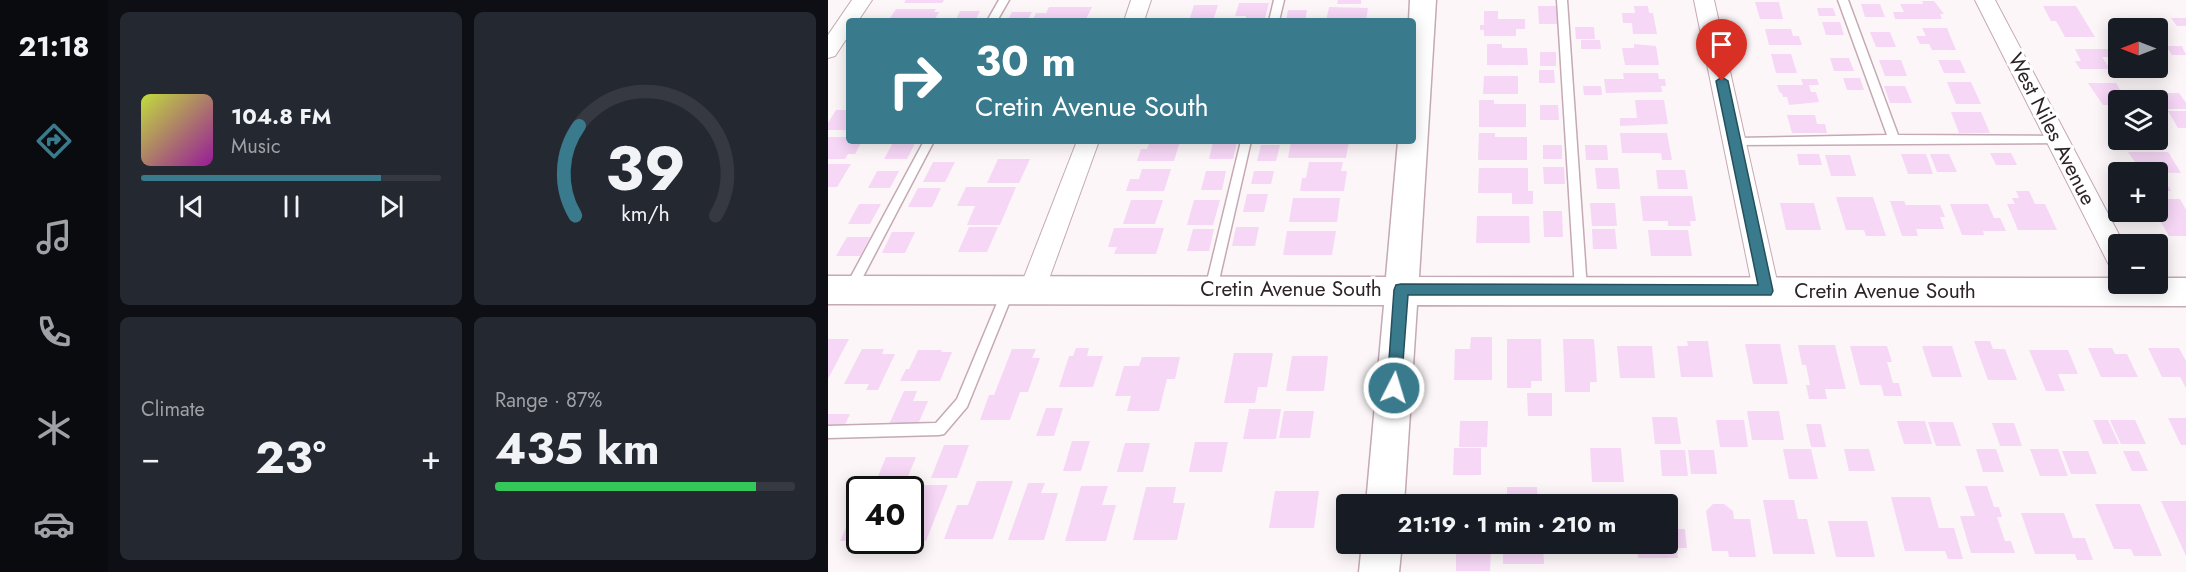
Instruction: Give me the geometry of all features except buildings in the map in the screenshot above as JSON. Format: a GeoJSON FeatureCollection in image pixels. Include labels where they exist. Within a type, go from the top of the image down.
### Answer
{"type":"FeatureCollection","features":[{"type":"Feature","properties":{"kind":"main road"},"geometry":{"type":"LineString","coordinates":[[1416,98],[1423,0]]}},
{"type":"Feature","properties":{"kind":"main road"},"geometry":{"type":"LineString","coordinates":[[1386,494],[1413,144]]}},
{"type":"Feature","properties":{"kind":"main road","name":"Cretin Avenue South"},"geometry":{"type":"LineString","coordinates":[[839,290],[1766,291],[2108,288]]}},
{"type":"Feature","properties":{"kind":"main road","name":"Cretin Avenue South"},"geometry":{"type":"LineString","coordinates":[[2168,291],[2186,292]]}},
{"type":"Feature","properties":{"kind":"main road"},"geometry":{"type":"LineString","coordinates":[[1379,572],[1381,554]]}},
{"type":"Feature","properties":{"kind":"street"},"geometry":{"type":"LineString","coordinates":[[850,18],[862,0]]}},
{"type":"Feature","properties":{"kind":"street"},"geometry":{"type":"LineString","coordinates":[[1135,18],[1142,0]]}},
{"type":"Feature","properties":{"kind":"street"},"geometry":{"type":"LineString","coordinates":[[1704,0],[1766,291]]}},
{"type":"Feature","properties":{"kind":"street","name":"West Niles Avenue"},"geometry":{"type":"LineString","coordinates":[[1985,0],[2108,238]]}},
{"type":"Feature","properties":{"kind":"street"},"geometry":{"type":"LineString","coordinates":[[828,51],[846,24]]}},
{"type":"Feature","properties":{"kind":"street"},"geometry":{"type":"LineString","coordinates":[[1020,290],[1087,144]]}},
{"type":"Feature","properties":{"kind":"lane"},"geometry":{"type":"LineString","coordinates":[[994,18],[1004,0]]}},
{"type":"Feature","properties":{"kind":"lane"},"geometry":{"type":"LineString","coordinates":[[1275,18],[1279,0]]}},
{"type":"Feature","properties":{"kind":"lane"},"geometry":{"type":"LineString","coordinates":[[1562,0],[1581,290]]}},
{"type":"Feature","properties":{"kind":"lane"},"geometry":{"type":"LineString","coordinates":[[1843,0],[1894,140]]}},
{"type":"Feature","properties":{"kind":"lane"},"geometry":{"type":"LineString","coordinates":[[1736,142],[2058,140]]}},
{"type":"Feature","properties":{"kind":"lane"},"geometry":{"type":"LineString","coordinates":[[839,290],[927,144]]}},
{"type":"Feature","properties":{"kind":"lane"},"geometry":{"type":"LineString","coordinates":[[1211,289],[1245,144]]}},
{"type":"Feature","properties":{"kind":"lane"},"geometry":{"type":"LineString","coordinates":[[828,432],[939,429],[962,403],[1020,290]]}},
{"type":"Feature","properties":{"kind":"route"},"geometry":{"type":"LineString","coordinates":[[1394,388],[1401,290],[1766,291],[1722,81]]}}]}
